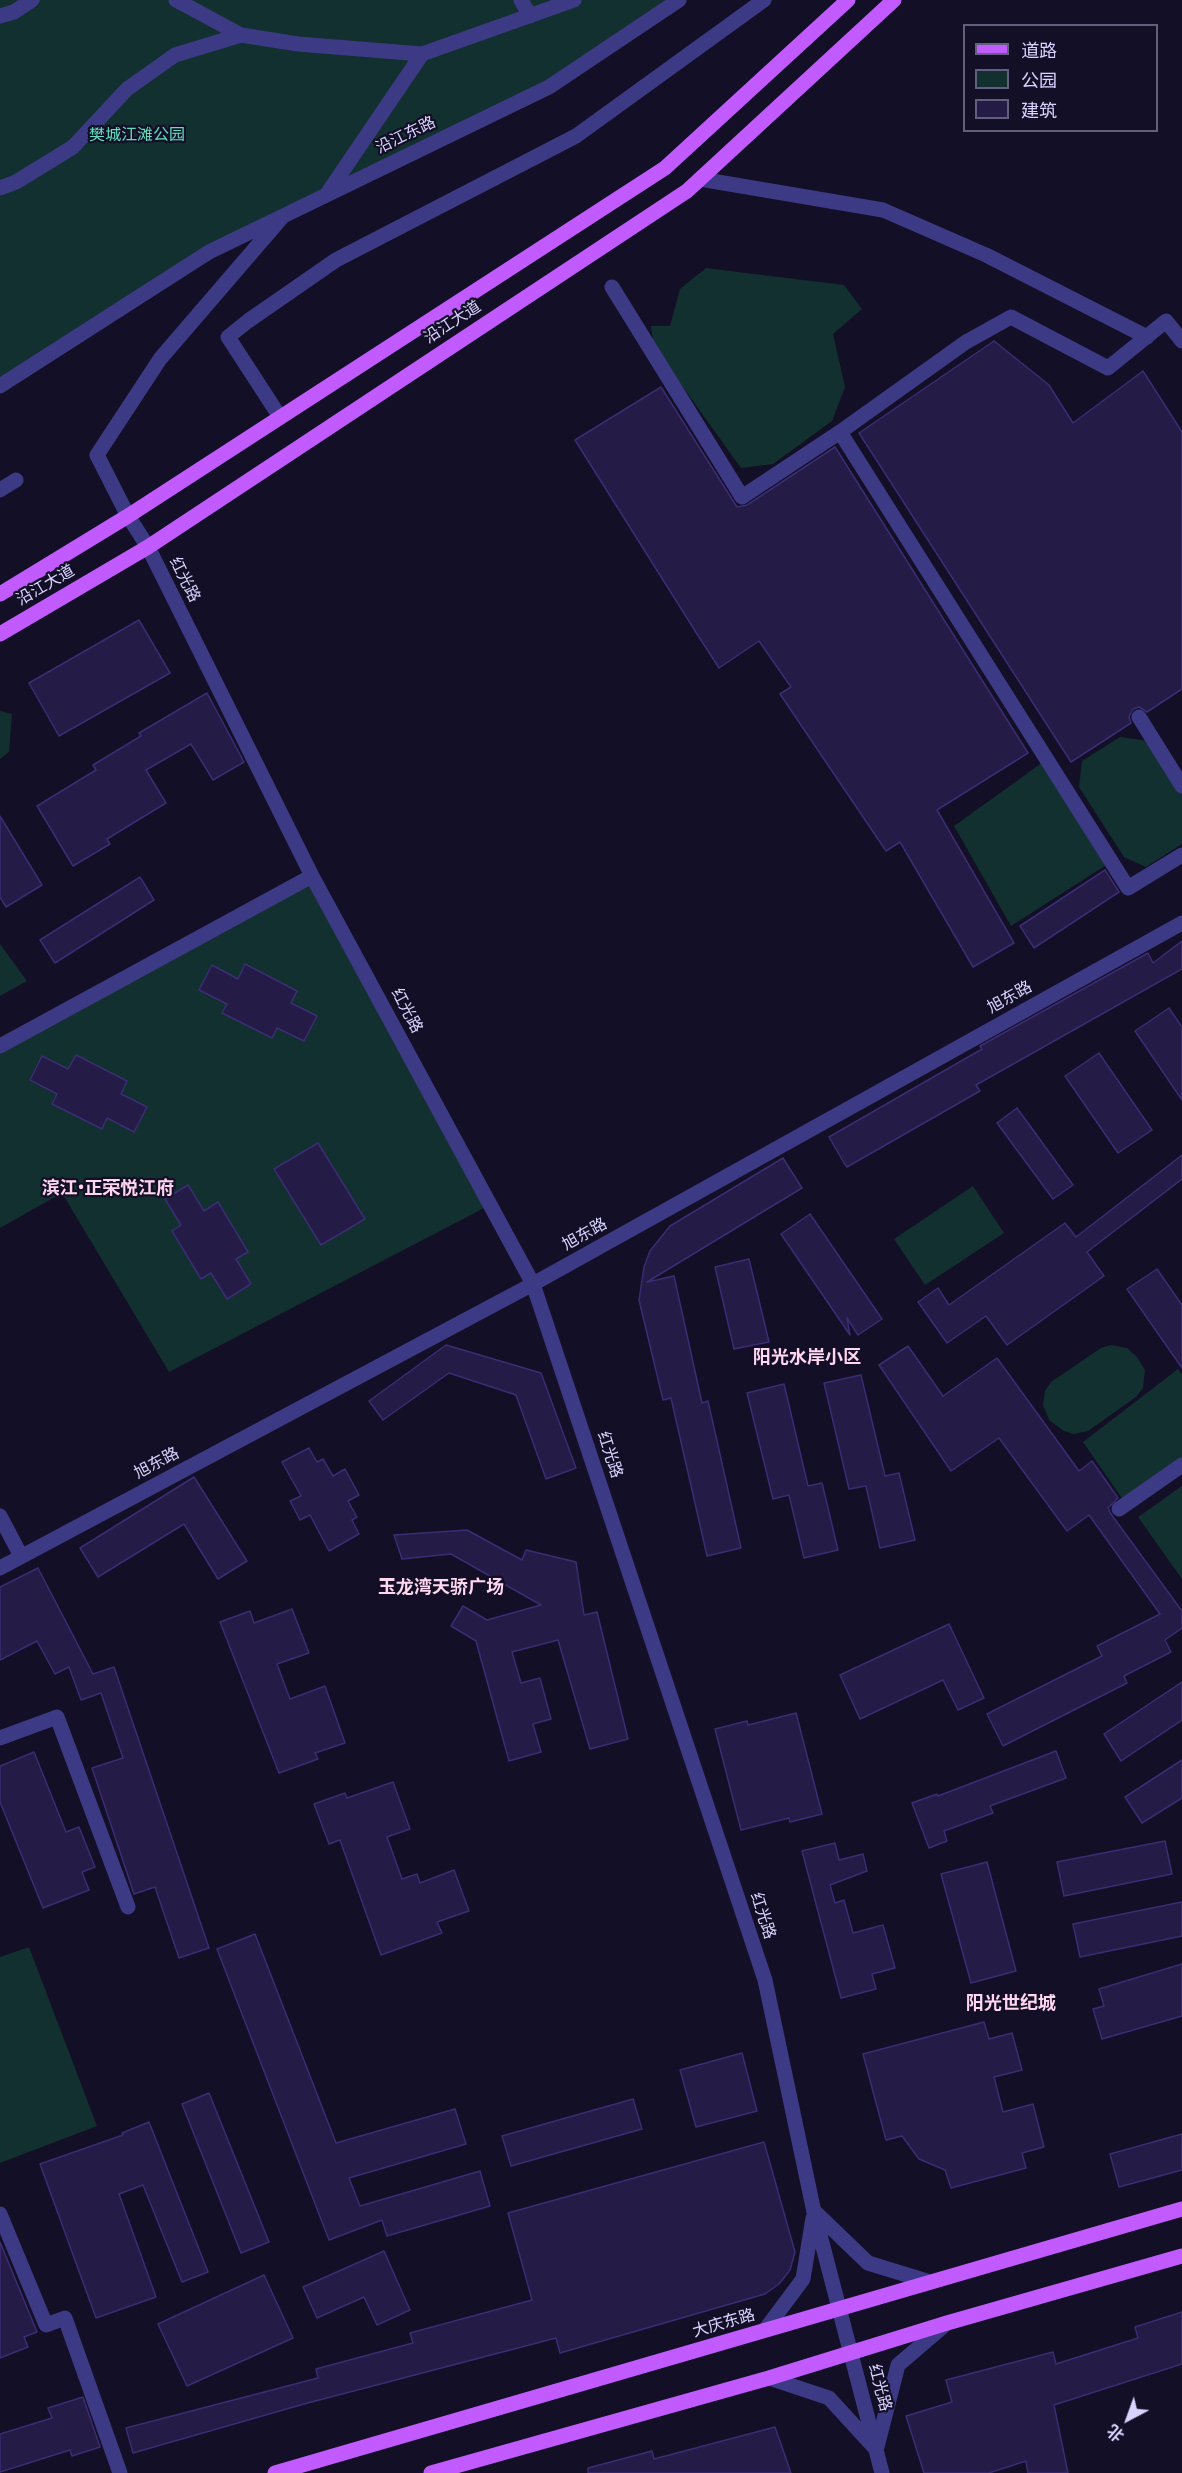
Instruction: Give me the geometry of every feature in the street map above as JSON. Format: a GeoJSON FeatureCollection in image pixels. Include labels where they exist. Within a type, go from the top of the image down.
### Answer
{"type":"FeatureCollection","features":[{"type":"Feature","properties":{"kind":"main road","name":"沿江大道"},"geometry":{"type":"LineString","coordinates":[[0,594],[128,516],[665,168],[848,0]]}},
{"type":"Feature","properties":{"kind":"main road","name":"沿江大道"},"geometry":{"type":"LineString","coordinates":[[0,634],[148,547],[687,191],[894,0]]}},
{"type":"Feature","properties":{"kind":"main road","name":"大庆东路"},"geometry":{"type":"LineString","coordinates":[[275,2473],[1182,2209]]}},
{"type":"Feature","properties":{"kind":"main road"},"geometry":{"type":"LineString","coordinates":[[431,2473],[769,2378],[947,2323],[1182,2256]]}},
{"type":"Feature","properties":{"kind":"street"},"geometry":{"type":"LineString","coordinates":[[0,16],[14,12],[32,0]]}},
{"type":"Feature","properties":{"kind":"street"},"geometry":{"type":"LineString","coordinates":[[176,0],[241,35],[298,44],[422,54],[574,0]]}},
{"type":"Feature","properties":{"kind":"street"},"geometry":{"type":"LineString","coordinates":[[521,0],[530,16]]}},
{"type":"Feature","properties":{"kind":"street","name":"沿江东路"},"geometry":{"type":"LineString","coordinates":[[0,386],[209,252],[549,87],[679,0]]}},
{"type":"Feature","properties":{"kind":"street"},"geometry":{"type":"LineString","coordinates":[[280,417],[228,337],[336,260],[576,136],[764,0]]}},
{"type":"Feature","properties":{"kind":"street"},"geometry":{"type":"LineString","coordinates":[[0,188],[16,182],[73,147],[127,89],[175,55],[241,35]]}},
{"type":"Feature","properties":{"kind":"street"},"geometry":{"type":"LineString","coordinates":[[327,194],[422,54]]}},
{"type":"Feature","properties":{"kind":"street"},"geometry":{"type":"LineString","coordinates":[[700,179],[883,210],[986,255],[1147,337]]}},
{"type":"Feature","properties":{"kind":"street","name":"红光路"},"geometry":{"type":"LineString","coordinates":[[283,216],[160,359],[98,455],[128,516],[148,547],[312,876],[533,1284],[765,1980],[814,2212],[882,2473]]}},
{"type":"Feature","properties":{"kind":"street"},"geometry":{"type":"LineString","coordinates":[[612,287],[742,497],[840,432],[966,342],[1011,317],[1108,368],[1166,321],[1182,341]]}},
{"type":"Feature","properties":{"kind":"street"},"geometry":{"type":"LineString","coordinates":[[840,432],[1128,888],[1182,855]]}},
{"type":"Feature","properties":{"kind":"street"},"geometry":{"type":"LineString","coordinates":[[0,490],[15,480]]}},
{"type":"Feature","properties":{"kind":"street"},"geometry":{"type":"LineString","coordinates":[[1139,717],[1182,786]]}},
{"type":"Feature","properties":{"kind":"street"},"geometry":{"type":"LineString","coordinates":[[0,1046],[312,876]]}},
{"type":"Feature","properties":{"kind":"street","name":"旭东路"},"geometry":{"type":"LineString","coordinates":[[0,1568],[533,1284],[1182,923]]}},
{"type":"Feature","properties":{"kind":"street"},"geometry":{"type":"LineString","coordinates":[[1119,1509],[1182,1465]]}},
{"type":"Feature","properties":{"kind":"street"},"geometry":{"type":"LineString","coordinates":[[0,1516],[21,1556]]}},
{"type":"Feature","properties":{"kind":"street"},"geometry":{"type":"LineString","coordinates":[[0,1738],[57,1717],[128,1907]]}},
{"type":"Feature","properties":{"kind":"street"},"geometry":{"type":"LineString","coordinates":[[814,2212],[868,2263],[930,2282]]}},
{"type":"Feature","properties":{"kind":"street"},"geometry":{"type":"LineString","coordinates":[[765,2330],[803,2279],[814,2212]]}},
{"type":"Feature","properties":{"kind":"street"},"geometry":{"type":"LineString","coordinates":[[0,2214],[46,2325],[65,2318],[120,2473]]}},
{"type":"Feature","properties":{"kind":"street"},"geometry":{"type":"LineString","coordinates":[[876,2450],[898,2365],[947,2323]]}},
{"type":"Feature","properties":{"kind":"street"},"geometry":{"type":"LineString","coordinates":[[769,2378],[830,2398],[876,2450]]}},
{"type":"Feature","properties":{"kind":"green space","name":"樊城江滩公园"},"geometry":{"type":"Polygon","coordinates":[[[0,0],[679,0],[549,87],[209,252],[0,386],[0,0]]]}},
{"type":"Feature","properties":{"kind":"green space"},"geometry":{"type":"Polygon","coordinates":[[[706,268],[844,285],[862,309],[833,334],[845,387],[832,421],[773,464],[741,468],[654,347],[651,326],[670,326],[680,289],[706,268]]]}},
{"type":"Feature","properties":{"kind":"green space"},"geometry":{"type":"Polygon","coordinates":[[[0,711],[12,714],[9,752],[0,759],[0,711]]]}},
{"type":"Feature","properties":{"kind":"green space"},"geometry":{"type":"Polygon","coordinates":[[[1120,737],[1148,741],[1182,794],[1182,844],[1146,867],[1124,857],[1079,787],[1082,761],[1120,737]]]}},
{"type":"Feature","properties":{"kind":"green space"},"geometry":{"type":"Polygon","coordinates":[[[1046,760],[1111,862],[1011,926],[954,826],[1046,760]]]}},
{"type":"Feature","properties":{"kind":"green space"},"geometry":{"type":"Polygon","coordinates":[[[312,876],[490,1205],[169,1372],[62,1193],[0,1228],[0,1046],[312,876]]]}},
{"type":"Feature","properties":{"kind":"green space"},"geometry":{"type":"Polygon","coordinates":[[[0,944],[27,981],[0,996],[0,944]]]}},
{"type":"Feature","properties":{"kind":"green space"},"geometry":{"type":"Polygon","coordinates":[[[973,1186],[1004,1233],[925,1285],[894,1239],[973,1186]]]}},
{"type":"Feature","properties":{"kind":"green space"},"geometry":{"type":"Polygon","coordinates":[[[1111,1345],[1127,1348],[1137,1357],[1145,1370],[1143,1388],[1136,1397],[1088,1431],[1074,1434],[1064,1431],[1049,1420],[1043,1405],[1045,1391],[1051,1382],[1101,1348],[1111,1345]]]}},
{"type":"Feature","properties":{"kind":"green space"},"geometry":{"type":"Polygon","coordinates":[[[1178,1369],[1182,1374],[1182,1465],[1126,1504],[1083,1442],[1178,1369]]]}},
{"type":"Feature","properties":{"kind":"green space"},"geometry":{"type":"Polygon","coordinates":[[[1182,1486],[1182,1579],[1138,1517],[1182,1486]]]}},
{"type":"Feature","properties":{"kind":"green space"},"geometry":{"type":"Polygon","coordinates":[[[29,1947],[97,2126],[0,2163],[0,1957],[29,1947]]]}},
{"type":"Feature","properties":{"kind":"building"},"geometry":{"type":"Polygon","coordinates":[[[994,341],[1049,385],[1073,423],[1143,371],[1182,432],[1182,689],[1147,712],[1139,707],[1133,709],[1129,717],[1131,723],[1071,762],[859,433],[994,341]]]}},
{"type":"Feature","properties":{"kind":"building"},"geometry":{"type":"Polygon","coordinates":[[[661,387],[737,507],[747,505],[835,447],[1028,753],[937,810],[1014,943],[973,967],[900,842],[886,851],[780,694],[791,687],[759,641],[719,668],[697,634],[575,440],[661,387]]]}},
{"type":"Feature","properties":{"kind":"building"},"geometry":{"type":"Polygon","coordinates":[[[139,620],[170,673],[59,736],[29,683],[139,620]]]}},
{"type":"Feature","properties":{"kind":"building"},"geometry":{"type":"Polygon","coordinates":[[[207,693],[244,762],[213,780],[191,744],[146,770],[166,803],[107,839],[110,844],[73,866],[37,806],[96,770],[93,765],[141,736],[139,733],[207,693]]]}},
{"type":"Feature","properties":{"kind":"building"},"geometry":{"type":"Polygon","coordinates":[[[0,816],[42,885],[6,907],[0,897],[0,816]]]}},
{"type":"Feature","properties":{"kind":"building"},"geometry":{"type":"Polygon","coordinates":[[[1105,870],[1119,892],[1034,948],[1020,926],[1105,870]]]}},
{"type":"Feature","properties":{"kind":"building"},"geometry":{"type":"Polygon","coordinates":[[[140,877],[154,900],[55,963],[40,940],[140,877]]]}},
{"type":"Feature","properties":{"kind":"building"},"geometry":{"type":"Polygon","coordinates":[[[1182,941],[1182,969],[976,1085],[980,1091],[847,1167],[844,1163],[829,1137],[982,1049],[980,1046],[1148,953],[1153,963],[1182,941]]]}},
{"type":"Feature","properties":{"kind":"building"},"geometry":{"type":"Polygon","coordinates":[[[245,964],[297,991],[291,1003],[317,1016],[304,1041],[277,1028],[272,1038],[222,1013],[227,1004],[199,990],[212,965],[238,979],[245,964]]]}},
{"type":"Feature","properties":{"kind":"building"},"geometry":{"type":"Polygon","coordinates":[[[1169,1008],[1182,1027],[1182,1100],[1135,1031],[1169,1008]]]}},
{"type":"Feature","properties":{"kind":"building"},"geometry":{"type":"Polygon","coordinates":[[[1099,1053],[1152,1130],[1118,1153],[1065,1076],[1099,1053]]]}},
{"type":"Feature","properties":{"kind":"building"},"geometry":{"type":"Polygon","coordinates":[[[76,1055],[127,1081],[121,1094],[147,1107],[134,1132],[107,1118],[102,1129],[52,1104],[57,1094],[30,1080],[42,1056],[68,1069],[76,1055]]]}},
{"type":"Feature","properties":{"kind":"building"},"geometry":{"type":"Polygon","coordinates":[[[1017,1108],[1073,1185],[1053,1199],[997,1123],[1017,1108]]]}},
{"type":"Feature","properties":{"kind":"building"},"geometry":{"type":"Polygon","coordinates":[[[318,1143],[365,1219],[321,1245],[274,1169],[318,1143]]]}},
{"type":"Feature","properties":{"kind":"building"},"geometry":{"type":"Polygon","coordinates":[[[1182,1155],[1182,1179],[1087,1252],[1104,1276],[1007,1345],[986,1316],[947,1343],[918,1302],[938,1288],[949,1305],[1065,1223],[1076,1237],[1182,1155]]]}},
{"type":"Feature","properties":{"kind":"building"},"geometry":{"type":"Polygon","coordinates":[[[783,1158],[802,1188],[647,1282],[674,1276],[702,1403],[708,1401],[741,1548],[707,1556],[671,1398],[663,1400],[639,1300],[644,1267],[650,1251],[670,1226],[783,1158]]]}},
{"type":"Feature","properties":{"kind":"building"},"geometry":{"type":"Polygon","coordinates":[[[188,1185],[204,1211],[218,1202],[248,1252],[236,1259],[251,1284],[227,1299],[211,1273],[201,1279],[172,1231],[181,1225],[165,1199],[188,1185]]]}},
{"type":"Feature","properties":{"kind":"building"},"geometry":{"type":"Polygon","coordinates":[[[810,1214],[882,1319],[858,1335],[847,1318],[850,1335],[781,1234],[810,1214]]]}},
{"type":"Feature","properties":{"kind":"building"},"geometry":{"type":"Polygon","coordinates":[[[749,1259],[769,1342],[734,1349],[715,1267],[749,1259]]]}},
{"type":"Feature","properties":{"kind":"building"},"geometry":{"type":"Polygon","coordinates":[[[1157,1269],[1182,1305],[1182,1368],[1127,1289],[1157,1269]]]}},
{"type":"Feature","properties":{"kind":"building"},"geometry":{"type":"Polygon","coordinates":[[[446,1345],[541,1373],[576,1468],[546,1479],[516,1395],[449,1373],[383,1420],[369,1401],[446,1345]]]}},
{"type":"Feature","properties":{"kind":"building"},"geometry":{"type":"Polygon","coordinates":[[[908,1346],[943,1396],[997,1358],[1079,1471],[1092,1461],[1118,1498],[1108,1508],[1111,1514],[1182,1611],[1182,1628],[1165,1640],[1171,1652],[1124,1676],[1127,1683],[1003,1746],[987,1714],[1102,1656],[1097,1646],[1160,1614],[1089,1515],[1067,1531],[999,1438],[951,1471],[879,1365],[908,1346]]]}},
{"type":"Feature","properties":{"kind":"building"},"geometry":{"type":"Polygon","coordinates":[[[861,1375],[885,1476],[899,1473],[915,1540],[880,1548],[866,1486],[849,1489],[824,1383],[861,1375]]]}},
{"type":"Feature","properties":{"kind":"building"},"geometry":{"type":"Polygon","coordinates":[[[784,1384],[808,1486],[822,1483],[838,1550],[804,1558],[789,1495],[773,1499],[747,1393],[784,1384]]]}},
{"type":"Feature","properties":{"kind":"building"},"geometry":{"type":"Polygon","coordinates":[[[309,1448],[317,1462],[323,1459],[333,1476],[345,1469],[359,1495],[348,1501],[357,1517],[352,1520],[359,1534],[329,1551],[310,1515],[300,1520],[290,1501],[301,1496],[282,1462],[309,1448]]]}},
{"type":"Feature","properties":{"kind":"building"},"geometry":{"type":"Polygon","coordinates":[[[194,1477],[247,1561],[218,1579],[184,1524],[98,1577],[80,1548],[194,1477]]]}},
{"type":"Feature","properties":{"kind":"building"},"geometry":{"type":"Polygon","coordinates":[[[467,1530],[522,1560],[526,1550],[576,1562],[584,1615],[597,1612],[628,1739],[590,1749],[558,1640],[512,1652],[521,1683],[540,1678],[551,1719],[533,1724],[541,1752],[509,1761],[476,1641],[451,1626],[463,1606],[487,1620],[541,1605],[451,1554],[402,1559],[394,1535],[467,1530]]]}},
{"type":"Feature","properties":{"kind":"building"},"geometry":{"type":"Polygon","coordinates":[[[38,1568],[93,1674],[114,1667],[209,1948],[179,1958],[155,1887],[134,1894],[92,1768],[123,1758],[101,1693],[81,1700],[69,1667],[55,1674],[37,1641],[0,1660],[0,1587],[38,1568]]]}},
{"type":"Feature","properties":{"kind":"building"},"geometry":{"type":"Polygon","coordinates":[[[292,1609],[309,1653],[277,1664],[290,1699],[325,1686],[345,1743],[315,1753],[318,1759],[279,1773],[220,1622],[250,1611],[254,1623],[292,1609]]]}},
{"type":"Feature","properties":{"kind":"building"},"geometry":{"type":"Polygon","coordinates":[[[949,1624],[984,1698],[958,1710],[943,1680],[860,1719],[840,1675],[949,1624]]]}},
{"type":"Feature","properties":{"kind":"building"},"geometry":{"type":"Polygon","coordinates":[[[1182,1682],[1182,1720],[1121,1761],[1104,1734],[1182,1682]]]}},
{"type":"Feature","properties":{"kind":"building"},"geometry":{"type":"Polygon","coordinates":[[[796,1713],[822,1814],[790,1822],[789,1818],[741,1830],[715,1729],[747,1721],[748,1725],[796,1713]]]}},
{"type":"Feature","properties":{"kind":"building"},"geometry":{"type":"Polygon","coordinates":[[[1056,1751],[1066,1778],[990,1806],[993,1813],[944,1831],[947,1841],[929,1848],[912,1803],[937,1794],[938,1796],[1056,1751]]]}},
{"type":"Feature","properties":{"kind":"building"},"geometry":{"type":"Polygon","coordinates":[[[34,1752],[66,1832],[79,1827],[95,1867],[82,1872],[89,1890],[43,1908],[0,1802],[0,1766],[34,1752]]]}},
{"type":"Feature","properties":{"kind":"building"},"geometry":{"type":"Polygon","coordinates":[[[1182,1760],[1182,1798],[1142,1823],[1125,1797],[1182,1760]]]}},
{"type":"Feature","properties":{"kind":"building"},"geometry":{"type":"Polygon","coordinates":[[[393,1782],[410,1829],[387,1837],[402,1879],[417,1874],[420,1883],[454,1870],[469,1911],[437,1922],[442,1933],[381,1955],[340,1840],[329,1844],[314,1804],[345,1793],[347,1798],[393,1782]]]}},
{"type":"Feature","properties":{"kind":"building"},"geometry":{"type":"Polygon","coordinates":[[[1165,1841],[1172,1874],[1064,1896],[1057,1862],[1165,1841]]]}},
{"type":"Feature","properties":{"kind":"building"},"geometry":{"type":"Polygon","coordinates":[[[835,1843],[839,1860],[863,1854],[867,1871],[830,1885],[835,1903],[844,1900],[853,1933],[883,1925],[895,1968],[872,1974],[876,1989],[841,1998],[802,1851],[835,1843]]]}},
{"type":"Feature","properties":{"kind":"building"},"geometry":{"type":"Polygon","coordinates":[[[987,1862],[1016,1971],[971,1983],[941,1874],[987,1862]]]}},
{"type":"Feature","properties":{"kind":"building"},"geometry":{"type":"Polygon","coordinates":[[[1182,1902],[1182,1936],[1080,1957],[1073,1924],[1182,1902]]]}},
{"type":"Feature","properties":{"kind":"building"},"geometry":{"type":"Polygon","coordinates":[[[255,1934],[336,2143],[455,2109],[466,2144],[349,2178],[360,2206],[480,2171],[490,2206],[387,2236],[382,2220],[329,2240],[217,1949],[255,1934]]]}},
{"type":"Feature","properties":{"kind":"building"},"geometry":{"type":"Polygon","coordinates":[[[1182,1964],[1182,2016],[1102,2039],[1093,2009],[1104,2006],[1099,1989],[1182,1964]]]}},
{"type":"Feature","properties":{"kind":"building"},"geometry":{"type":"Polygon","coordinates":[[[984,2022],[989,2039],[1012,2033],[1022,2070],[994,2077],[1003,2112],[1033,2104],[1044,2147],[1022,2153],[1026,2168],[951,2188],[945,2170],[919,2159],[902,2136],[886,2140],[863,2054],[984,2022]]]}},
{"type":"Feature","properties":{"kind":"building"},"geometry":{"type":"Polygon","coordinates":[[[742,2053],[757,2111],[696,2127],[680,2070],[742,2053]]]}},
{"type":"Feature","properties":{"kind":"building"},"geometry":{"type":"Polygon","coordinates":[[[209,2093],[269,2242],[241,2253],[182,2104],[209,2093]]]}},
{"type":"Feature","properties":{"kind":"building"},"geometry":{"type":"Polygon","coordinates":[[[633,2099],[642,2129],[511,2166],[502,2136],[633,2099]]]}},
{"type":"Feature","properties":{"kind":"building"},"geometry":{"type":"Polygon","coordinates":[[[149,2122],[208,2272],[182,2282],[143,2185],[119,2194],[156,2297],[96,2318],[40,2164],[123,2135],[122,2133],[149,2122]]]}},
{"type":"Feature","properties":{"kind":"building"},"geometry":{"type":"Polygon","coordinates":[[[1182,2134],[1182,2170],[1119,2187],[1110,2154],[1182,2134]]]}},
{"type":"Feature","properties":{"kind":"building"},"geometry":{"type":"Polygon","coordinates":[[[764,2142],[795,2252],[790,2270],[779,2284],[765,2294],[560,2353],[556,2338],[304,2404],[133,2453],[126,2428],[318,2378],[316,2369],[413,2343],[410,2333],[532,2300],[508,2213],[764,2142]]]}},
{"type":"Feature","properties":{"kind":"building"},"geometry":{"type":"Polygon","coordinates":[[[0,2242],[37,2332],[24,2337],[28,2347],[0,2358],[0,2242]]]}},
{"type":"Feature","properties":{"kind":"building"},"geometry":{"type":"Polygon","coordinates":[[[384,2251],[410,2310],[377,2325],[364,2297],[317,2318],[303,2287],[384,2251]]]}},
{"type":"Feature","properties":{"kind":"building"},"geometry":{"type":"Polygon","coordinates":[[[264,2275],[293,2338],[187,2386],[158,2324],[264,2275]]]}},
{"type":"Feature","properties":{"kind":"building"},"geometry":{"type":"Polygon","coordinates":[[[1182,2312],[1182,2364],[1054,2405],[1068,2473],[1028,2473],[1026,2461],[989,2473],[924,2473],[906,2416],[952,2402],[946,2380],[1053,2352],[1056,2364],[1138,2338],[1135,2327],[1182,2312]]]}},
{"type":"Feature","properties":{"kind":"building"},"geometry":{"type":"Polygon","coordinates":[[[83,2397],[100,2447],[72,2456],[70,2450],[0,2472],[0,2434],[52,2418],[48,2408],[83,2397]]]}},
{"type":"Feature","properties":{"kind":"building"},"geometry":{"type":"Polygon","coordinates":[[[775,2427],[791,2473],[588,2473],[588,2468],[652,2451],[654,2459],[775,2427]]]}},
{"type":"Feature","properties":{"kind":"district","name":"滨江•正荣悦江府"},"geometry":{"type":"Point","coordinates":[108,1189]}},
{"type":"Feature","properties":{"kind":"district","name":"阳光水岸小区"},"geometry":{"type":"Point","coordinates":[807,1358]}},
{"type":"Feature","properties":{"kind":"district","name":"玉龙湾天骄广场"},"geometry":{"type":"Point","coordinates":[441,1588]}},
{"type":"Feature","properties":{"kind":"district","name":"阳光世纪城"},"geometry":{"type":"Point","coordinates":[1011,2004]}}]}
